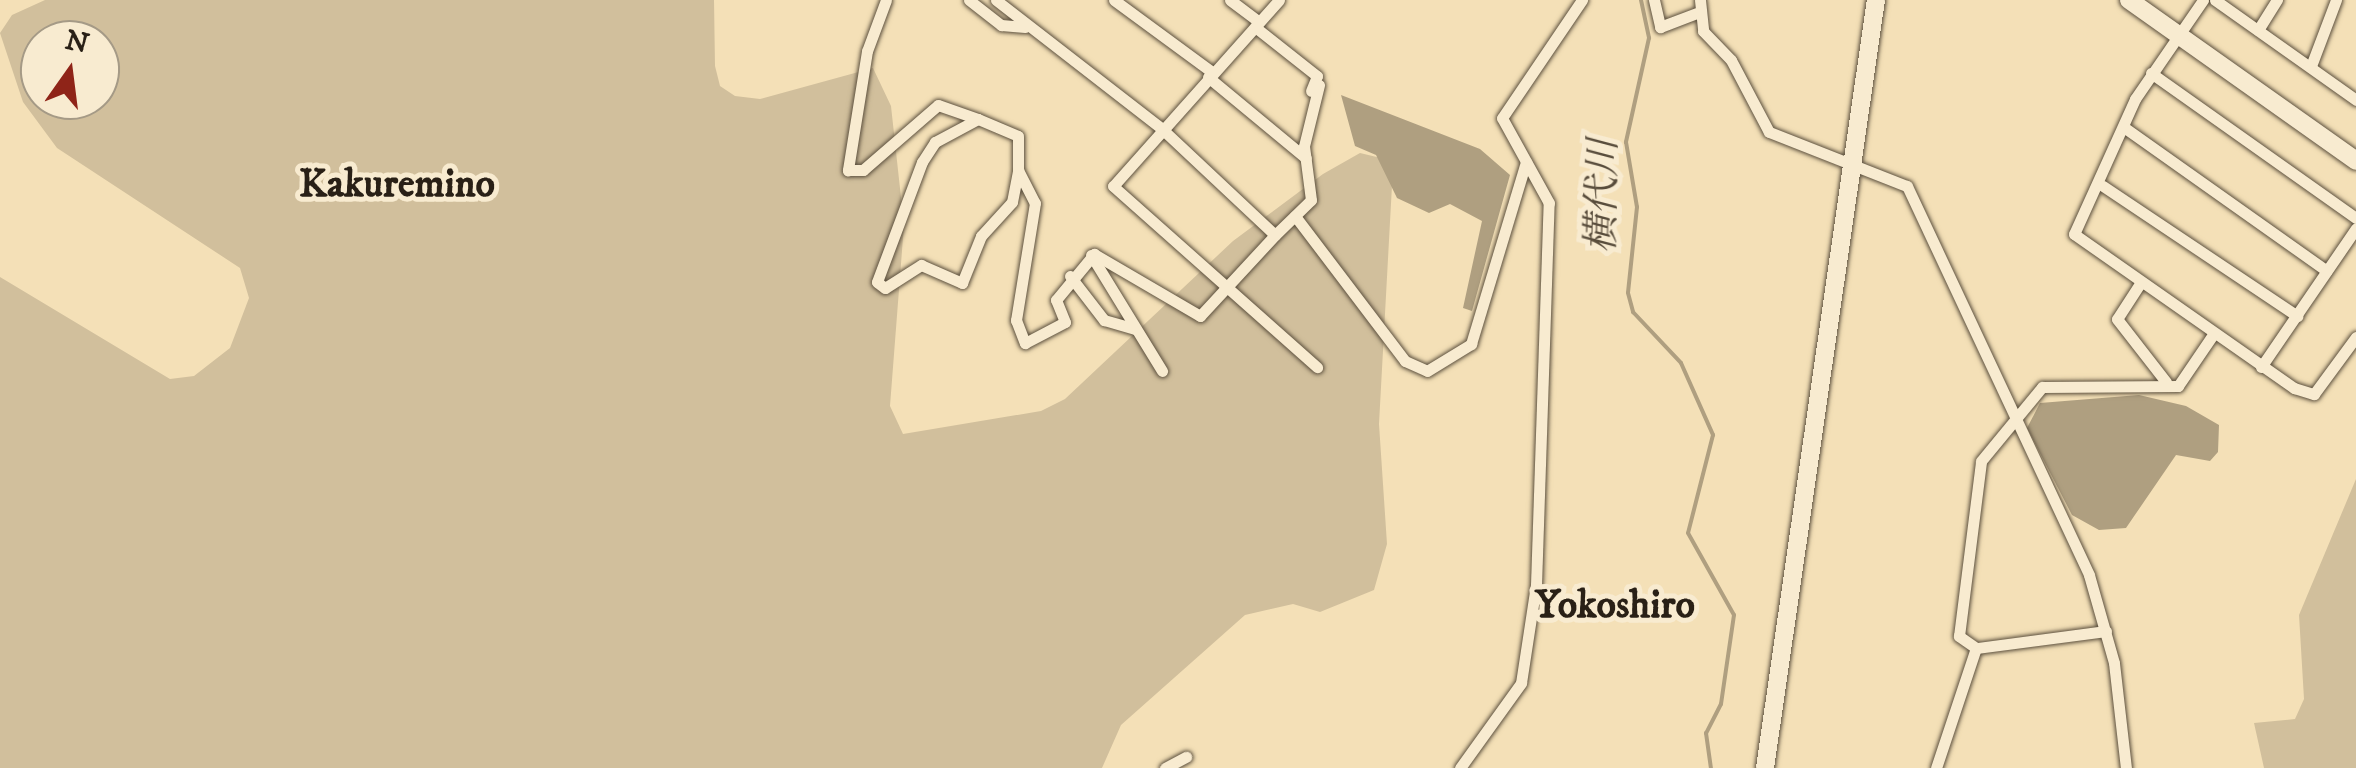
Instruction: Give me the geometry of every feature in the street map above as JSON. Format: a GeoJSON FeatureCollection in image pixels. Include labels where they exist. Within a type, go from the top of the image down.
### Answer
{"type":"FeatureCollection","features":[{"type":"Feature","properties":{"kind":"street"},"geometry":{"type":"LineString","coordinates":[[886,0],[867,51],[848,170],[863,170],[938,105],[978,119],[1018,136],[1018,170],[1012,202],[981,236],[962,284],[921,264],[886,288],[877,282],[922,162],[935,142],[978,119]]}},
{"type":"Feature","properties":{"kind":"street"},"geometry":{"type":"LineString","coordinates":[[969,0],[1001,25],[1026,27]]}},
{"type":"Feature","properties":{"kind":"street"},"geometry":{"type":"LineString","coordinates":[[996,0],[1161,128],[1275,235]]}},
{"type":"Feature","properties":{"kind":"street"},"geometry":{"type":"LineString","coordinates":[[1114,0],[1210,74],[1309,161]]}},
{"type":"Feature","properties":{"kind":"street"},"geometry":{"type":"LineString","coordinates":[[1091,256],[1200,316],[1311,200],[1309,161],[1304,146],[1317,76],[1230,0]]}},
{"type":"Feature","properties":{"kind":"street"},"geometry":{"type":"LineString","coordinates":[[1279,0],[1161,128],[1114,186],[1316,367]]}},
{"type":"Feature","properties":{"kind":"street"},"geometry":{"type":"LineString","coordinates":[[1460,768],[1521,683],[1531,638],[1548,203],[1503,114],[1582,0]]}},
{"type":"Feature","properties":{"kind":"street"},"geometry":{"type":"LineString","coordinates":[[1654,0],[1660,27],[1698,7],[1769,132],[1907,186],[2016,428],[2089,574],[2106,631],[2126,768]]}},
{"type":"Feature","properties":{"kind":"street"},"geometry":{"type":"LineString","coordinates":[[1765,768],[1876,0]]}},
{"type":"Feature","properties":{"kind":"street"},"geometry":{"type":"LineString","coordinates":[[2128,0],[2356,161]]}},
{"type":"Feature","properties":{"kind":"street"},"geometry":{"type":"LineString","coordinates":[[2203,0],[2151,73],[2124,128],[2103,186],[2074,234],[2261,366],[2314,394],[2356,338]]}},
{"type":"Feature","properties":{"kind":"street"},"geometry":{"type":"LineString","coordinates":[[2216,0],[2356,100]]}},
{"type":"Feature","properties":{"kind":"street"},"geometry":{"type":"LineString","coordinates":[[2258,30],[2277,0]]}},
{"type":"Feature","properties":{"kind":"street"},"geometry":{"type":"LineString","coordinates":[[2312,66],[2336,0]]}},
{"type":"Feature","properties":{"kind":"street"},"geometry":{"type":"LineString","coordinates":[[2151,73],[2356,218]]}},
{"type":"Feature","properties":{"kind":"street"},"geometry":{"type":"LineString","coordinates":[[2124,128],[2327,271]]}},
{"type":"Feature","properties":{"kind":"street"},"geometry":{"type":"LineString","coordinates":[[1294,216],[1405,361],[1427,371],[1471,344],[1526,162]]}},
{"type":"Feature","properties":{"kind":"street"},"geometry":{"type":"LineString","coordinates":[[1018,170],[1038,220],[1016,320],[1025,342],[1065,322],[1056,300],[1070,276],[1091,256]]}},
{"type":"Feature","properties":{"kind":"street"},"geometry":{"type":"LineString","coordinates":[[2103,186],[2297,316]]}},
{"type":"Feature","properties":{"kind":"street"},"geometry":{"type":"LineString","coordinates":[[2261,366],[2356,228]]}},
{"type":"Feature","properties":{"kind":"street"},"geometry":{"type":"LineString","coordinates":[[1091,256],[1162,371]]}},
{"type":"Feature","properties":{"kind":"street"},"geometry":{"type":"LineString","coordinates":[[1070,276],[1104,320],[1136,330]]}},
{"type":"Feature","properties":{"kind":"street"},"geometry":{"type":"LineString","coordinates":[[2141,282],[2117,319],[2166,382]]}},
{"type":"Feature","properties":{"kind":"street"},"geometry":{"type":"LineString","coordinates":[[2106,631],[1976,648],[1959,636],[1958,612],[1976,535],[1978,470],[2016,428],[2042,387],[2166,382],[2178,386],[2214,333]]}},
{"type":"Feature","properties":{"kind":"street"},"geometry":{"type":"LineString","coordinates":[[1936,768],[1976,648]]}},
{"type":"Feature","properties":{"kind":"street"},"geometry":{"type":"LineString","coordinates":[[1166,768],[1186,757]]}},
{"type":"Feature","properties":{"kind":"shaded area"},"geometry":{"type":"Polygon","coordinates":[[[45,0],[714,0],[715,66],[720,86],[735,96],[760,99],[873,68],[891,106],[904,225],[890,406],[903,434],[1041,411],[1065,399],[1233,241],[1323,174],[1360,153],[1385,159],[1393,167],[1379,424],[1387,544],[1374,590],[1320,612],[1293,604],[1245,615],[1121,725],[1102,768],[0,768],[0,277],[170,379],[194,376],[230,348],[249,298],[240,268],[57,148],[36,120],[120,120],[120,20],[20,20],[20,93],[0,33],[12,15],[45,0]]]}},
{"type":"Feature","properties":{"kind":"shaded area"},"geometry":{"type":"Polygon","coordinates":[[[1341,95],[1480,149],[1510,175],[1472,311],[1463,308],[1482,221],[1450,204],[1429,213],[1397,198],[1376,155],[1355,146],[1341,95]]]}},
{"type":"Feature","properties":{"kind":"shaded area"},"geometry":{"type":"Polygon","coordinates":[[[2139,395],[2186,406],[2219,425],[2218,452],[2210,461],[2176,455],[2126,528],[2099,530],[2072,515],[2027,428],[2040,403],[2139,395]]]}},
{"type":"Feature","properties":{"kind":"shaded area"},"geometry":{"type":"Polygon","coordinates":[[[2356,479],[2356,768],[2264,768],[2254,723],[2295,719],[2304,699],[2299,615],[2356,479]]]}},
{"type":"Feature","properties":{"kind":"waterway","name":"横代川"},"geometry":{"type":"LineString","coordinates":[[1641,0],[1649,38],[1626,142],[1637,207],[1628,293],[1633,312],[1681,363],[1713,435],[1688,533],[1734,615],[1721,704],[1706,733],[1711,768]]}},
{"type":"Feature","properties":{"kind":"district","name":"Kakuremino"},"geometry":{"type":"Point","coordinates":[397,185]}},
{"type":"Feature","properties":{"kind":"district","name":"Yokoshiro"},"geometry":{"type":"Point","coordinates":[1615,606]}}]}
